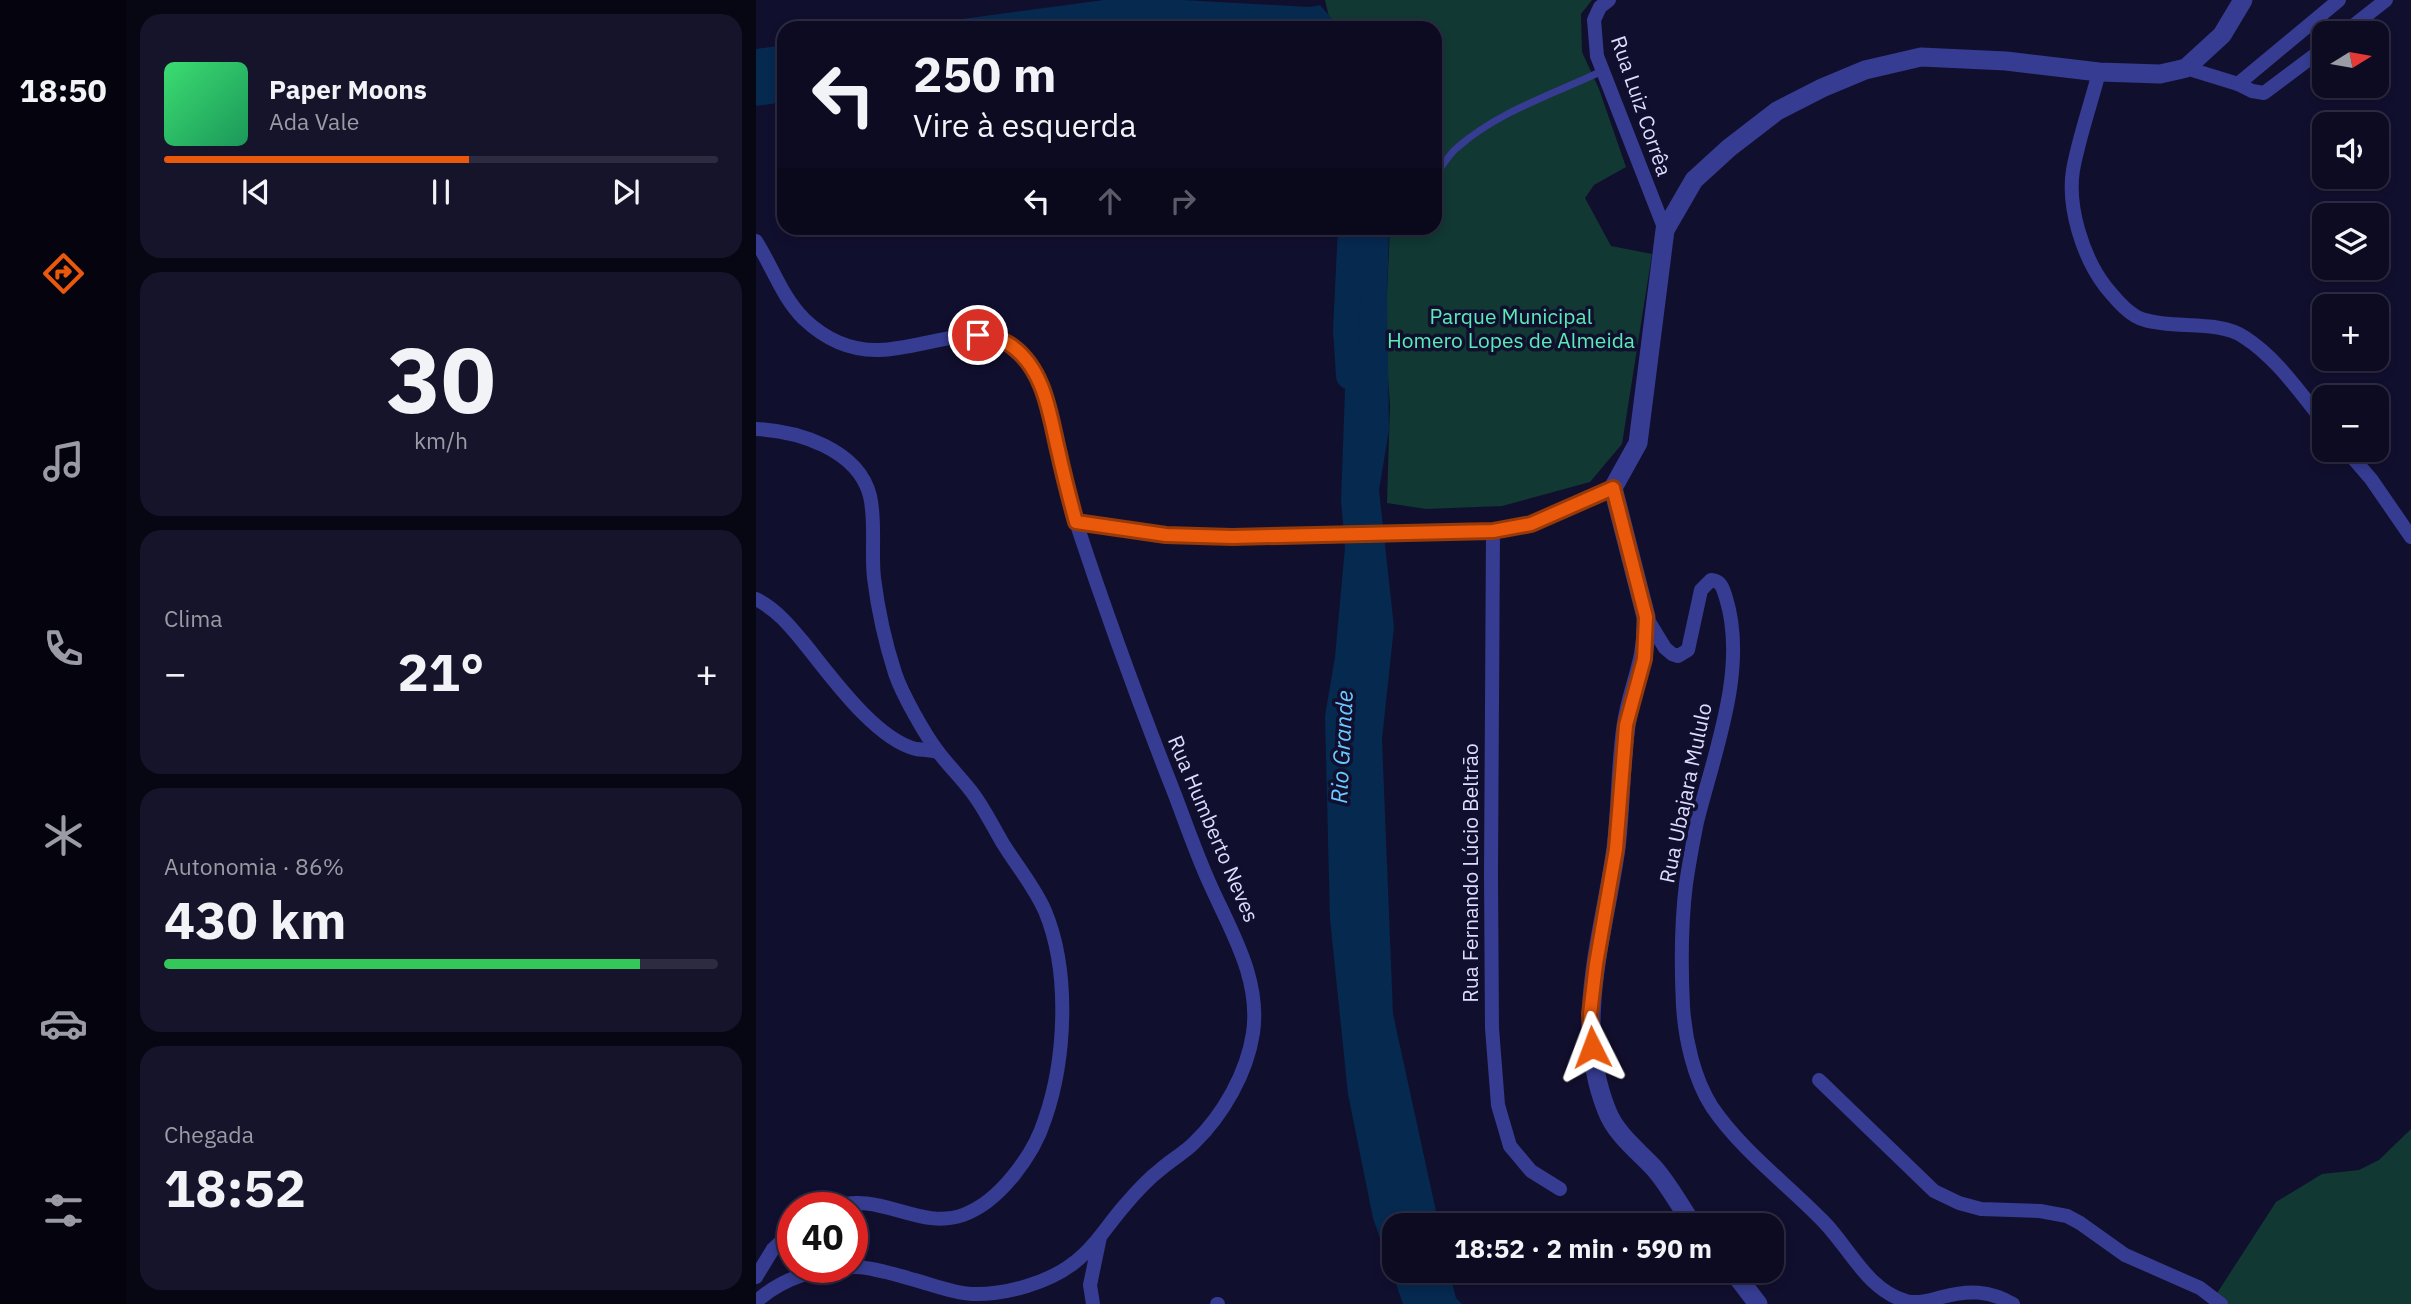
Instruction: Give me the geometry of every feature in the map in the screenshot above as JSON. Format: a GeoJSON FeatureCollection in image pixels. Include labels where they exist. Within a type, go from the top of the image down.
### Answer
{"type":"FeatureCollection","features":[{"type":"Feature","properties":{"kind":"street","name":"Rua Luiz Corrêa"},"geometry":{"type":"LineString","coordinates":[[1609,0],[1600,7],[1594,20],[1597,56],[1665,230]]}},
{"type":"Feature","properties":{"kind":"street"},"geometry":{"type":"LineString","coordinates":[[1076,522],[1166,535],[1232,537],[1493,531],[1531,524],[1613,488],[1638,443],[1665,230],[1694,180],[1729,148],[1777,111],[1822,88],[1865,70],[1921,57],[2006,61],[2099,72],[2160,74],[2186,68],[2222,35],[2244,0]]}},
{"type":"Feature","properties":{"kind":"street"},"geometry":{"type":"LineString","coordinates":[[2238,84],[2339,0]]}},
{"type":"Feature","properties":{"kind":"street"},"geometry":{"type":"LineString","coordinates":[[2359,21],[2386,0]]}},
{"type":"Feature","properties":{"kind":"street"},"geometry":{"type":"LineString","coordinates":[[2186,68],[2259,93],[2270,91],[2312,58]]}},
{"type":"Feature","properties":{"kind":"street"},"geometry":{"type":"LineString","coordinates":[[2099,72],[2073,172],[2074,205],[2083,243],[2096,273],[2117,300],[2142,320],[2172,326],[2217,328],[2243,335],[2280,367],[2312,407]]}},
{"type":"Feature","properties":{"kind":"street","name":"Rua Humberto Neves"},"geometry":{"type":"LineString","coordinates":[[756,241],[769,261],[785,299],[807,322],[830,340],[857,349],[883,350],[978,335],[996,338],[1012,346],[1026,360],[1045,395],[1076,522],[1146,723],[1208,880],[1237,940],[1250,978],[1254,1005],[1253,1034],[1240,1075],[1225,1107],[1194,1143],[1160,1169],[1126,1203],[1076,1262],[1047,1278],[962,1301],[887,1273],[855,1267],[795,1277],[768,1290],[756,1302]]}},
{"type":"Feature","properties":{"kind":"street"},"geometry":{"type":"LineString","coordinates":[[756,429],[801,435],[827,446],[850,464],[863,480],[870,497],[874,576],[886,641],[896,677],[938,752],[972,792],[1044,910],[1054,940],[1062,1027],[1058,1073],[1039,1139],[1004,1186],[983,1204],[964,1215],[929,1218],[868,1203]]}},
{"type":"Feature","properties":{"kind":"street"},"geometry":{"type":"LineString","coordinates":[[2357,462],[2411,537]]}},
{"type":"Feature","properties":{"kind":"street"},"geometry":{"type":"LineString","coordinates":[[1613,488],[1646,617],[1644,659],[1626,725],[1616,849],[1590,1014],[1592,1047],[1607,1112],[1622,1136],[1656,1170],[1685,1213]]}},
{"type":"Feature","properties":{"kind":"street","name":"Rua Fernando Lúcio Beltrão"},"geometry":{"type":"LineString","coordinates":[[1493,531],[1491,875],[1493,1028],[1498,1105],[1510,1146],[1531,1171],[1560,1189]]}},
{"type":"Feature","properties":{"kind":"street","name":"Rua Ubajara Mululo"},"geometry":{"type":"LineString","coordinates":[[1646,617],[1665,648],[1678,656],[1688,650],[1701,590],[1710,580],[1721,584],[1731,617],[1732,648],[1727,712],[1697,823],[1686,886],[1682,941],[1683,1010],[1700,1085],[1713,1108],[1752,1155],[1825,1222],[1871,1280],[1891,1294],[1906,1301],[1925,1302],[1964,1292],[1988,1292],[2013,1304]]}},
{"type":"Feature","properties":{"kind":"street"},"geometry":{"type":"LineString","coordinates":[[756,599],[771,608],[790,626],[857,706],[888,734],[916,749],[938,752]]}},
{"type":"Feature","properties":{"kind":"street"},"geometry":{"type":"LineString","coordinates":[[1819,1080],[1934,1191],[1959,1203],[1981,1209],[2040,1211],[2067,1216],[2125,1255],[2200,1289],[2221,1304]]}},
{"type":"Feature","properties":{"kind":"street"},"geometry":{"type":"LineString","coordinates":[[1093,1304],[1090,1285],[1100,1235]]}},
{"type":"Feature","properties":{"kind":"street"},"geometry":{"type":"LineString","coordinates":[[756,1277],[777,1245]]}},
{"type":"Feature","properties":{"kind":"street"},"geometry":{"type":"LineString","coordinates":[[1742,1283],[1758,1304]]}},
{"type":"Feature","properties":{"kind":"lane"},"geometry":{"type":"LineString","coordinates":[[1442,167],[1455,149],[1503,116],[1603,70]]}},
{"type":"Feature","properties":{"kind":"green space","name":"Parque Municipal Homero Lopes de Almeida"},"geometry":{"type":"Polygon","coordinates":[[[1325,0],[1592,0],[1581,14],[1582,52],[1599,89],[1626,167],[1594,185],[1585,198],[1611,246],[1652,254],[1622,444],[1590,482],[1502,506],[1426,509],[1387,503],[1390,405],[1385,335],[1390,235],[1442,235],[1442,21],[1330,21],[1325,0]]]}},
{"type":"Feature","properties":{"kind":"green space"},"geometry":{"type":"Polygon","coordinates":[[[2411,1129],[2411,1304],[2210,1304],[2276,1202],[2322,1174],[2359,1170],[2379,1160],[2411,1129]]]}},
{"type":"Feature","properties":{"kind":"water"},"geometry":{"type":"Polygon","coordinates":[[[1104,0],[1183,0],[1310,7],[1320,5],[1334,21],[946,21],[1104,0]]]}},
{"type":"Feature","properties":{"kind":"water"},"geometry":{"type":"Polygon","coordinates":[[[777,46],[777,103],[756,106],[756,49],[777,46]]]}},
{"type":"Feature","properties":{"kind":"water"},"geometry":{"type":"Polygon","coordinates":[[[1351,235],[1389,235],[1389,430],[1379,490],[1394,627],[1382,739],[1393,1014],[1436,1213],[1382,1213],[1382,1244],[1373,1218],[1348,1094],[1330,919],[1325,716],[1335,657],[1345,547],[1341,500],[1351,235]]]}},
{"type":"Feature","properties":{"kind":"water"},"geometry":{"type":"Polygon","coordinates":[[[1396,1283],[1452,1283],[1456,1298],[1462,1304],[1403,1304],[1396,1283]]]}},
{"type":"Feature","properties":{"kind":"waterway","name":"Rio Grande"},"geometry":{"type":"LineString","coordinates":[[1349,376],[1346,330],[1351,235]]}},
{"type":"Feature","properties":{"kind":"route"},"geometry":{"type":"LineString","coordinates":[[978,335],[996,338],[1012,346],[1036,375],[1045,395],[1076,522],[1166,535],[1232,537],[1493,531],[1531,524],[1613,488],[1646,617],[1647,637],[1644,659],[1626,725],[1616,849],[1590,1014],[1592,1047]]}}]}
